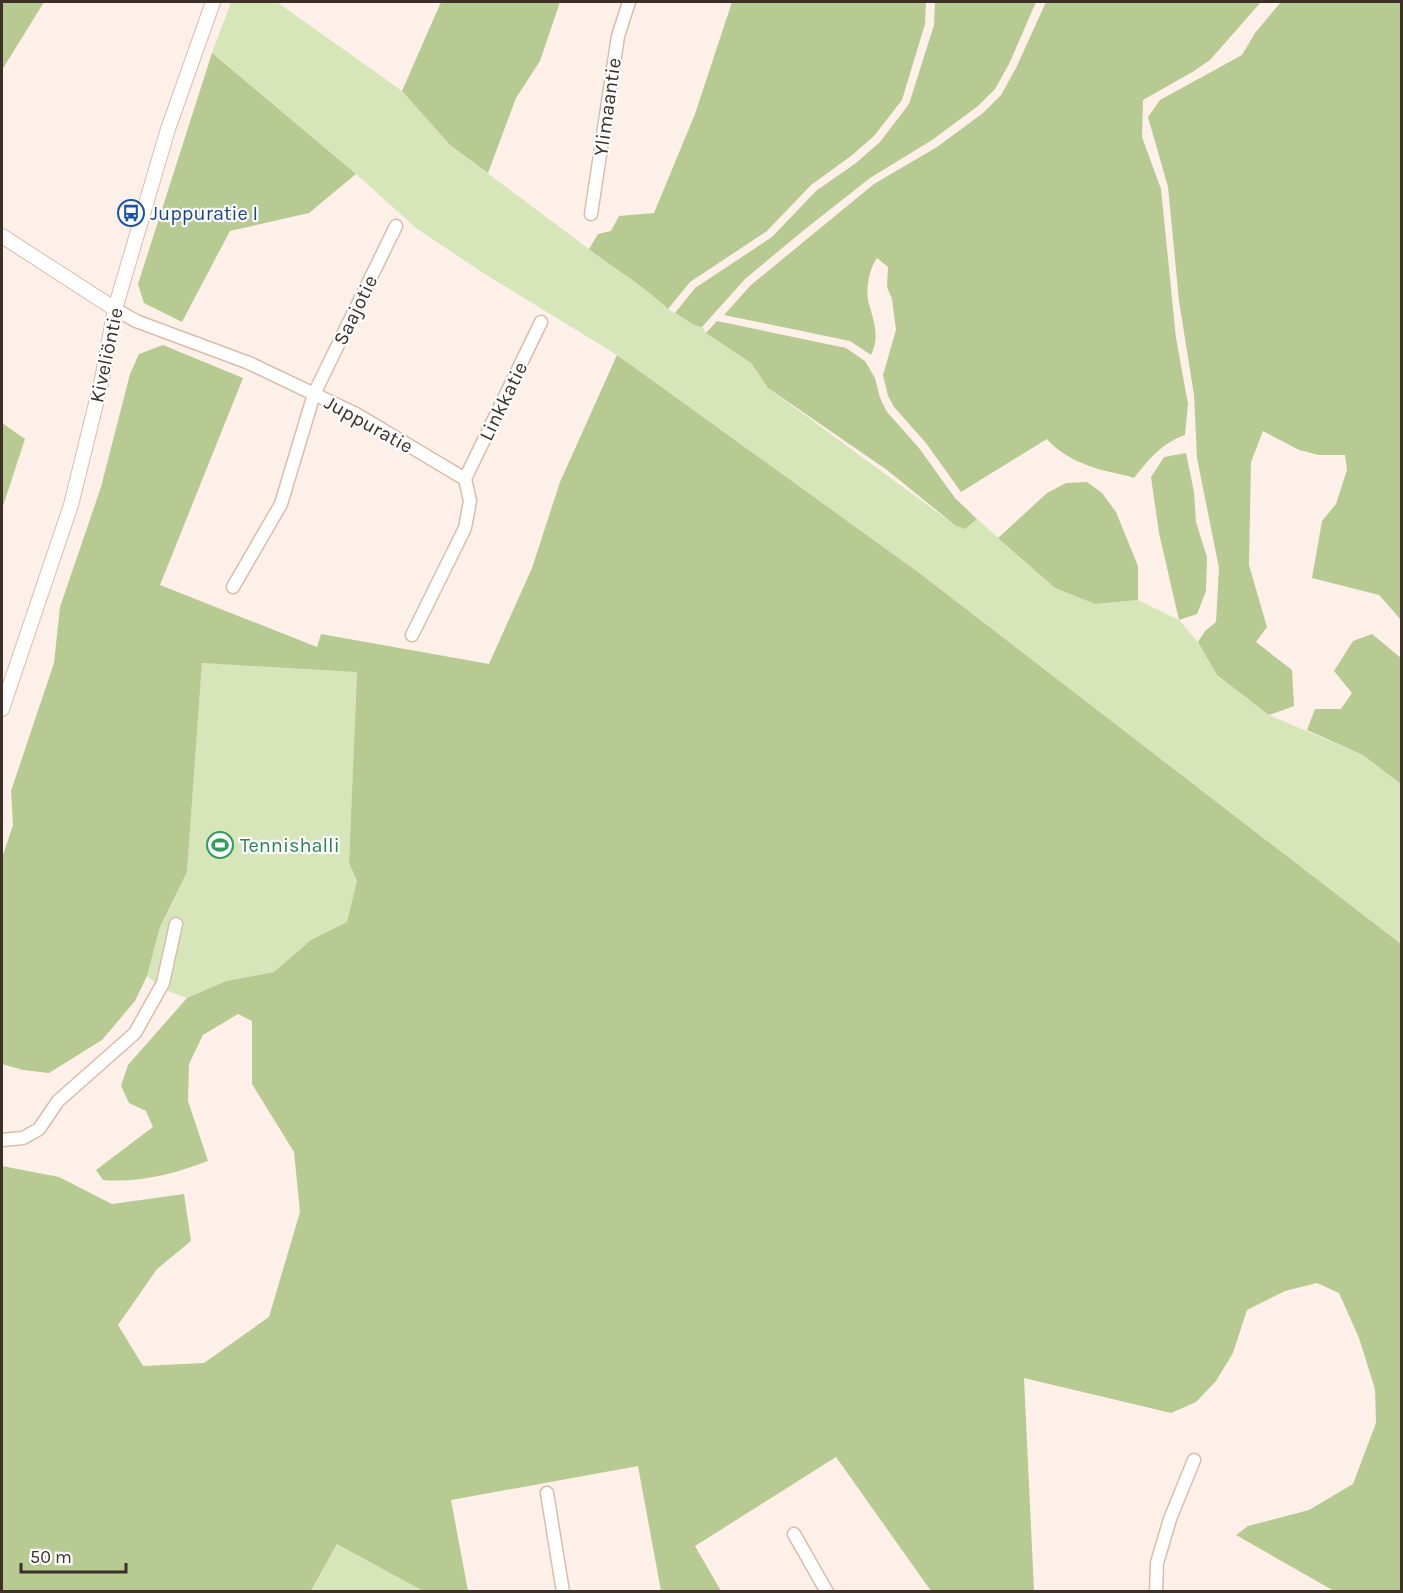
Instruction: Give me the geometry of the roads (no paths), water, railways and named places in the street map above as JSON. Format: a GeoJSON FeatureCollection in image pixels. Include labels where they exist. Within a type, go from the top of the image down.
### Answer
{"type":"FeatureCollection","features":[{"type":"Feature","properties":{"kind":"street","name":"Kiveliöntie"},"geometry":{"type":"LineString","coordinates":[[2,708],[71,505],[102,379],[115,309],[168,129],[213,2]]}},
{"type":"Feature","properties":{"kind":"street","name":"Ylimaantie"},"geometry":{"type":"LineString","coordinates":[[591,214],[618,36],[629,2]]}},
{"type":"Feature","properties":{"kind":"street","name":"Saajotie"},"geometry":{"type":"LineString","coordinates":[[233,587],[281,504],[314,394],[396,226]]}},
{"type":"Feature","properties":{"kind":"street"},"geometry":{"type":"LineString","coordinates":[[2,237],[115,309]]}},
{"type":"Feature","properties":{"kind":"street","name":"Juppuratie"},"geometry":{"type":"LineString","coordinates":[[115,309],[136,321],[249,363],[357,414],[465,479]]}},
{"type":"Feature","properties":{"kind":"street","name":"Linkkatie"},"geometry":{"type":"LineString","coordinates":[[465,479],[541,322]]}},
{"type":"Feature","properties":{"kind":"street"},"geometry":{"type":"LineString","coordinates":[[412,634],[465,528],[470,501],[465,479]]}},
{"type":"Feature","properties":{"kind":"street"},"geometry":{"type":"LineString","coordinates":[[2,1140],[23,1138],[39,1129],[58,1101],[135,1034],[163,983],[176,924]]}},
{"type":"Feature","properties":{"kind":"street"},"geometry":{"type":"LineString","coordinates":[[1156,1592],[1157,1563],[1170,1519],[1194,1461]]}},
{"type":"Feature","properties":{"kind":"street"},"geometry":{"type":"LineString","coordinates":[[547,1493],[563,1592]]}},
{"type":"Feature","properties":{"kind":"street"},"geometry":{"type":"LineString","coordinates":[[794,1534],[827,1592]]}},
{"type":"Feature","properties":{"kind":"place","name":"Juppuratie I"},"geometry":{"type":"Point","coordinates":[131,213]}},
{"type":"Feature","properties":{"kind":"place","name":"Tennishalli"},"geometry":{"type":"Point","coordinates":[220,845]}}]}
